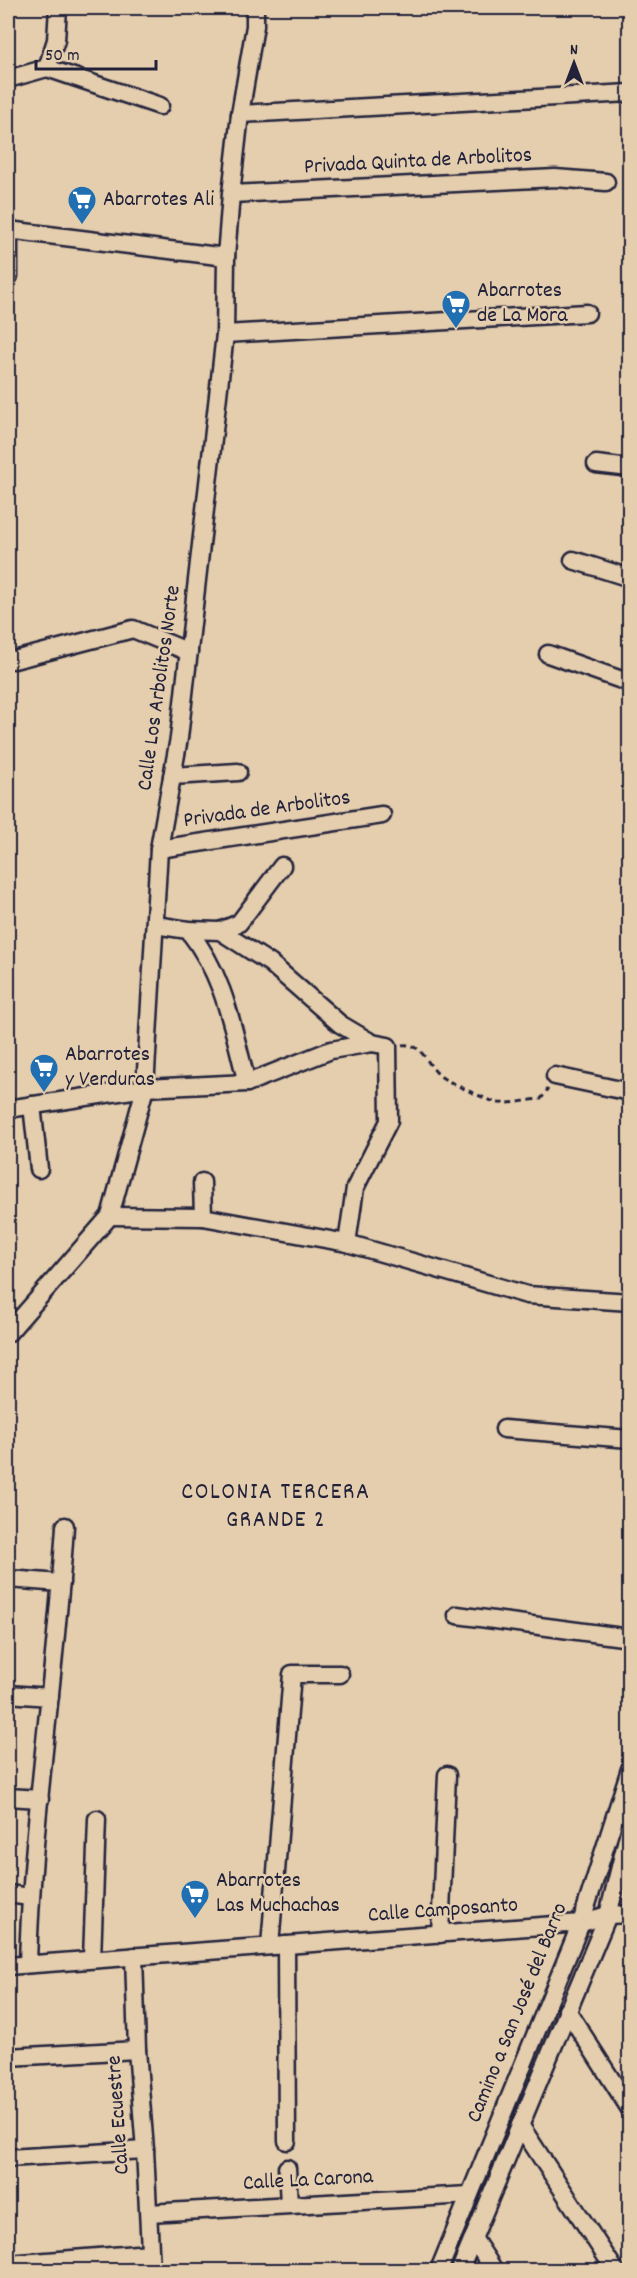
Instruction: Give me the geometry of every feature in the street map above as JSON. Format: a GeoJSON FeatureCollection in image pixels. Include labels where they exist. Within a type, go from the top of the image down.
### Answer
{"type":"FeatureCollection","features":[{"type":"Feature","properties":{"kind":"street"},"geometry":{"type":"LineString","coordinates":[[46,68],[56,40],[58,8]]}},
{"type":"Feature","properties":{"kind":"street","name":"Calle Los Arbolitos Norte"},"geometry":{"type":"LineString","coordinates":[[8,1333],[110,1216],[145,1088],[159,849],[180,738],[225,334],[226,257],[231,194],[240,114],[255,26],[255,8]]}},
{"type":"Feature","properties":{"kind":"street"},"geometry":{"type":"LineString","coordinates":[[8,79],[46,68],[160,106]]}},
{"type":"Feature","properties":{"kind":"street"},"geometry":{"type":"LineString","coordinates":[[240,114],[630,93]]}},
{"type":"Feature","properties":{"kind":"street","name":"Privada Quinta de Arbolitos"},"geometry":{"type":"LineString","coordinates":[[231,194],[555,178],[606,182]]}},
{"type":"Feature","properties":{"kind":"street"},"geometry":{"type":"LineString","coordinates":[[9,276],[8,230],[226,257]]}},
{"type":"Feature","properties":{"kind":"street"},"geometry":{"type":"LineString","coordinates":[[225,334],[587,313]]}},
{"type":"Feature","properties":{"kind":"street"},"geometry":{"type":"LineString","coordinates":[[596,464],[627,469]]}},
{"type":"Feature","properties":{"kind":"street"},"geometry":{"type":"LineString","coordinates":[[573,561],[630,578]]}},
{"type":"Feature","properties":{"kind":"street"},"geometry":{"type":"LineString","coordinates":[[8,659],[14,660],[134,629],[189,652]]}},
{"type":"Feature","properties":{"kind":"street"},"geometry":{"type":"LineString","coordinates":[[548,654],[630,683]]}},
{"type":"Feature","properties":{"kind":"street"},"geometry":{"type":"LineString","coordinates":[[172,776],[238,772]]}},
{"type":"Feature","properties":{"kind":"street","name":"Privada de Arbolitos"},"geometry":{"type":"LineString","coordinates":[[159,849],[382,815]]}},
{"type":"Feature","properties":{"kind":"street"},"geometry":{"type":"LineString","coordinates":[[155,925],[188,930],[220,931],[239,923],[282,866]]}},
{"type":"Feature","properties":{"kind":"street"},"geometry":{"type":"LineString","coordinates":[[188,930],[204,950],[222,987],[247,1083]]}},
{"type":"Feature","properties":{"kind":"street"},"geometry":{"type":"LineString","coordinates":[[220,931],[270,963],[340,1024],[380,1045]]}},
{"type":"Feature","properties":{"kind":"street"},"geometry":{"type":"LineString","coordinates":[[8,1109],[145,1088],[247,1083],[331,1050],[380,1045]]}},
{"type":"Feature","properties":{"kind":"street"},"geometry":{"type":"LineString","coordinates":[[347,1243],[355,1188],[388,1122],[380,1045]]}},
{"type":"Feature","properties":{"kind":"street"},"geometry":{"type":"LineString","coordinates":[[555,1076],[630,1092]]}},
{"type":"Feature","properties":{"kind":"street"},"geometry":{"type":"LineString","coordinates":[[32,1106],[39,1168]]}},
{"type":"Feature","properties":{"kind":"street"},"geometry":{"type":"LineString","coordinates":[[202,1182],[203,1217]]}},
{"type":"Feature","properties":{"kind":"street"},"geometry":{"type":"LineString","coordinates":[[110,1216],[203,1217],[347,1243],[527,1295],[630,1302]]}},
{"type":"Feature","properties":{"kind":"street"},"geometry":{"type":"LineString","coordinates":[[504,1429],[630,1439]]}},
{"type":"Feature","properties":{"kind":"street"},"geometry":{"type":"LineString","coordinates":[[28,1964],[30,1897],[65,1526]]}},
{"type":"Feature","properties":{"kind":"street"},"geometry":{"type":"LineString","coordinates":[[8,1580],[61,1582]]}},
{"type":"Feature","properties":{"kind":"street"},"geometry":{"type":"LineString","coordinates":[[457,1615],[630,1638]]}},
{"type":"Feature","properties":{"kind":"street"},"geometry":{"type":"LineString","coordinates":[[287,2141],[278,1946],[292,1674],[340,1674]]}},
{"type":"Feature","properties":{"kind":"street"},"geometry":{"type":"LineString","coordinates":[[8,1694],[50,1697]]}},
{"type":"Feature","properties":{"kind":"street","name":"Camino a San José del Barro"},"geometry":{"type":"LineString","coordinates":[[439,2271],[581,1923],[630,1769]]}},
{"type":"Feature","properties":{"kind":"street"},"geometry":{"type":"LineString","coordinates":[[440,1934],[447,1775]]}},
{"type":"Feature","properties":{"kind":"street"},"geometry":{"type":"LineString","coordinates":[[8,1797],[40,1799]]}},
{"type":"Feature","properties":{"kind":"street"},"geometry":{"type":"LineString","coordinates":[[92,1959],[97,1819]]}},
{"type":"Feature","properties":{"kind":"street","name":"Camino a San José del Barro"},"geometry":{"type":"LineString","coordinates":[[460,2271],[608,1915],[630,1827]]}},
{"type":"Feature","properties":{"kind":"street"},"geometry":{"type":"LineString","coordinates":[[8,1894],[30,1897]]}},
{"type":"Feature","properties":{"kind":"street","name":"Calle Camposanto"},"geometry":{"type":"LineString","coordinates":[[8,1966],[581,1923],[608,1915],[630,1914]]}},
{"type":"Feature","properties":{"kind":"street","name":"Calle Ecuestre"},"geometry":{"type":"LineString","coordinates":[[134,1956],[137,2050],[151,2271]]}},
{"type":"Feature","properties":{"kind":"street"},"geometry":{"type":"LineString","coordinates":[[567,2010],[630,2109]]}},
{"type":"Feature","properties":{"kind":"street"},"geometry":{"type":"LineString","coordinates":[[8,2057],[137,2050]]}},
{"type":"Feature","properties":{"kind":"street"},"geometry":{"type":"LineString","coordinates":[[520,2125],[615,2271]]}},
{"type":"Feature","properties":{"kind":"street"},"geometry":{"type":"LineString","coordinates":[[8,2158],[145,2150]]}},
{"type":"Feature","properties":{"kind":"street"},"geometry":{"type":"LineString","coordinates":[[287,2168],[288,2204]]}},
{"type":"Feature","properties":{"kind":"street","name":"Calle La Carona"},"geometry":{"type":"LineString","coordinates":[[149,2213],[470,2195]]}},
{"type":"Feature","properties":{"kind":"street"},"geometry":{"type":"LineString","coordinates":[[473,2238],[494,2271]]}},
{"type":"Feature","properties":{"kind":"street"},"geometry":{"type":"LineString","coordinates":[[8,2264],[150,2253]]}},
{"type":"Feature","properties":{"kind":"path"},"geometry":{"type":"LineString","coordinates":[[380,1045],[410,1043],[422,1051],[430,1067],[443,1078],[497,1103],[541,1099],[555,1076]]}},
{"type":"Feature","properties":{"kind":"place","name":"Abarrotes Ali"},"geometry":{"type":"Point","coordinates":[82,226]}},
{"type":"Feature","properties":{"kind":"place","name":"Abarrotes de La Mora"},"geometry":{"type":"Point","coordinates":[456,330]}},
{"type":"Feature","properties":{"kind":"place","name":"Abarrotes y Verduras"},"geometry":{"type":"Point","coordinates":[44,1094]}},
{"type":"Feature","properties":{"kind":"place","name":"Abarrotes Las Muchachas"},"geometry":{"type":"Point","coordinates":[195,1920]}},
{"type":"Feature","properties":{"kind":"district","name":"COLONIA TERCERA GRANDE 2"},"geometry":{"type":"Point","coordinates":[276,1507]}}]}
